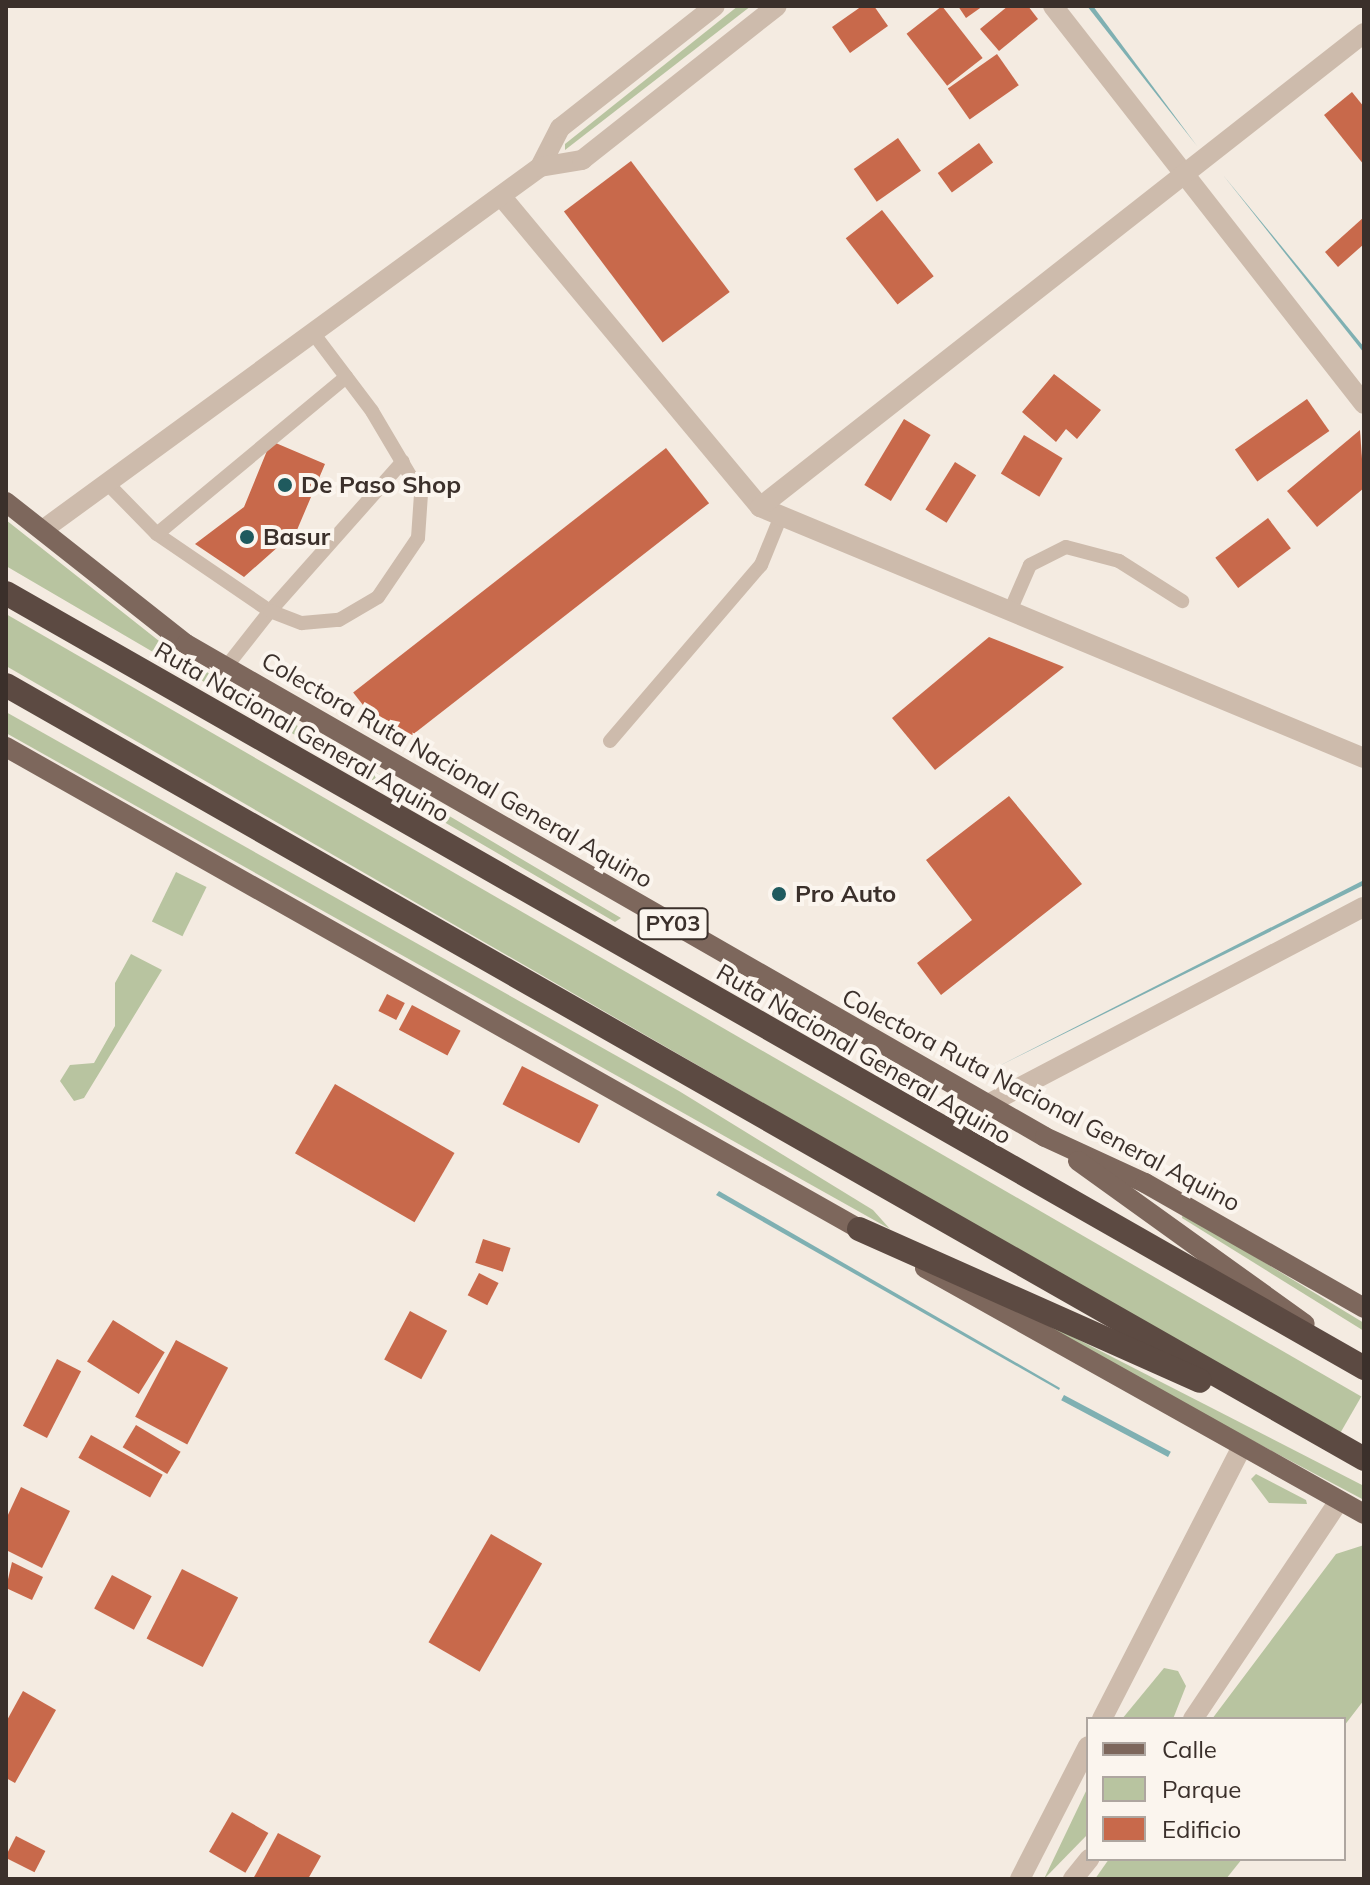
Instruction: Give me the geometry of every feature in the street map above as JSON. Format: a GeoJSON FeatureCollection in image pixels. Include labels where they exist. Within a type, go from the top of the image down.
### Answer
{"type":"FeatureCollection","features":[{"type":"Feature","properties":{"kind":"highway","name":"Ruta Nacional General Aquino"},"geometry":{"type":"LineString","coordinates":[[6,593],[591,930],[1364,1367]]}},
{"type":"Feature","properties":{"kind":"highway"},"geometry":{"type":"LineString","coordinates":[[6,685],[1364,1459]]}},
{"type":"Feature","properties":{"kind":"highway"},"geometry":{"type":"LineString","coordinates":[[859,1229],[1332,1441]]}},
{"type":"Feature","properties":{"kind":"main road","name":"Colectora Ruta Nacional General Aquino"},"geometry":{"type":"LineString","coordinates":[[6,502],[186,644],[1045,1137],[1145,1183],[1364,1308]]}},
{"type":"Feature","properties":{"kind":"main road"},"geometry":{"type":"LineString","coordinates":[[6,747],[1364,1514]]}},
{"type":"Feature","properties":{"kind":"main road"},"geometry":{"type":"LineString","coordinates":[[1045,1137],[1364,1367]]}},
{"type":"Feature","properties":{"kind":"street"},"geometry":{"type":"LineString","coordinates":[[44,529],[540,167],[560,128],[715,6]]}},
{"type":"Feature","properties":{"kind":"street"},"geometry":{"type":"LineString","coordinates":[[540,167],[582,160],[777,6]]}},
{"type":"Feature","properties":{"kind":"street"},"geometry":{"type":"LineString","coordinates":[[1053,6],[1364,404]]}},
{"type":"Feature","properties":{"kind":"street"},"geometry":{"type":"LineString","coordinates":[[760,507],[1186,176],[1364,33]]}},
{"type":"Feature","properties":{"kind":"street"},"geometry":{"type":"LineString","coordinates":[[501,196],[760,507],[1364,758]]}},
{"type":"Feature","properties":{"kind":"street"},"geometry":{"type":"LineString","coordinates":[[988,1104],[1364,907]]}},
{"type":"Feature","properties":{"kind":"street"},"geometry":{"type":"LineString","coordinates":[[1103,1717],[1242,1447]]}},
{"type":"Feature","properties":{"kind":"street"},"geometry":{"type":"LineString","coordinates":[[1194,1717],[1339,1501]]}},
{"type":"Feature","properties":{"kind":"street"},"geometry":{"type":"LineString","coordinates":[[1020,1879],[1086,1750]]}},
{"type":"Feature","properties":{"kind":"street"},"geometry":{"type":"LineString","coordinates":[[1073,1879],[1087,1861]]}},
{"type":"Feature","properties":{"kind":"lane"},"geometry":{"type":"LineString","coordinates":[[107,483],[157,534],[270,611],[302,623],[339,620],[378,597],[400,574],[423,517],[421,494],[403,461],[313,333]]}},
{"type":"Feature","properties":{"kind":"lane"},"geometry":{"type":"LineString","coordinates":[[157,534],[346,377]]}},
{"type":"Feature","properties":{"kind":"lane"},"geometry":{"type":"LineString","coordinates":[[226,667],[270,611],[403,461]]}},
{"type":"Feature","properties":{"kind":"lane"},"geometry":{"type":"LineString","coordinates":[[610,741],[761,565],[781,516]]}},
{"type":"Feature","properties":{"kind":"lane"},"geometry":{"type":"LineString","coordinates":[[1010,611],[1030,565],[1066,547],[1119,561],[1182,601]]}},
{"type":"Feature","properties":{"kind":"green space"},"geometry":{"type":"Polygon","coordinates":[[[738,6],[751,6],[565,150],[565,144],[738,6]]]}},
{"type":"Feature","properties":{"kind":"green space"},"geometry":{"type":"Polygon","coordinates":[[[6,520],[173,652],[621,918],[615,922],[6,566],[6,520]]]}},
{"type":"Feature","properties":{"kind":"green space"},"geometry":{"type":"Polygon","coordinates":[[[6,614],[1361,1396],[1339,1435],[6,666],[6,614]]]}},
{"type":"Feature","properties":{"kind":"green space"},"geometry":{"type":"Polygon","coordinates":[[[6,712],[679,1091],[873,1210],[890,1229],[6,733],[6,712]]]}},
{"type":"Feature","properties":{"kind":"green space"},"geometry":{"type":"Polygon","coordinates":[[[176,872],[207,887],[182,936],[152,921],[176,872]]]}},
{"type":"Feature","properties":{"kind":"green space"},"geometry":{"type":"Polygon","coordinates":[[[131,954],[162,970],[84,1098],[74,1101],[60,1081],[70,1065],[94,1063],[115,1026],[115,983],[131,954]]]}},
{"type":"Feature","properties":{"kind":"green space"},"geometry":{"type":"Polygon","coordinates":[[[1183,1213],[1364,1323],[1364,1331],[1182,1218],[1183,1213]]]}},
{"type":"Feature","properties":{"kind":"green space"},"geometry":{"type":"Polygon","coordinates":[[[1038,1319],[1364,1486],[1364,1500],[1035,1325],[1038,1319]]]}},
{"type":"Feature","properties":{"kind":"green space"},"geometry":{"type":"Polygon","coordinates":[[[1256,1474],[1306,1500],[1307,1504],[1269,1503],[1251,1479],[1256,1474]]]}},
{"type":"Feature","properties":{"kind":"green space"},"geometry":{"type":"Polygon","coordinates":[[[1364,1545],[1364,1700],[1346,1723],[1346,1717],[1214,1717],[1336,1554],[1364,1545]]]}},
{"type":"Feature","properties":{"kind":"green space"},"geometry":{"type":"Polygon","coordinates":[[[1164,1668],[1178,1671],[1186,1686],[1174,1717],[1124,1717],[1164,1668]]]}},
{"type":"Feature","properties":{"kind":"green space"},"geometry":{"type":"Polygon","coordinates":[[[1086,1791],[1086,1836],[1044,1879],[1086,1791]]]}},
{"type":"Feature","properties":{"kind":"green space"},"geometry":{"type":"Polygon","coordinates":[[[1108,1861],[1240,1861],[1226,1879],[1095,1879],[1108,1861]]]}},
{"type":"Feature","properties":{"kind":"water"},"geometry":{"type":"Polygon","coordinates":[[[1087,6],[1093,6],[1197,146],[1087,6]]]}},
{"type":"Feature","properties":{"kind":"water"},"geometry":{"type":"Polygon","coordinates":[[[1223,175],[1364,347],[1364,353],[1223,175]]]}},
{"type":"Feature","properties":{"kind":"water"},"geometry":{"type":"Polygon","coordinates":[[[1364,880],[1364,885],[993,1069],[1364,880]]]}},
{"type":"Feature","properties":{"kind":"water"},"geometry":{"type":"Polygon","coordinates":[[[719,1191],[1060,1388],[1059,1390],[716,1195],[719,1191]]]}},
{"type":"Feature","properties":{"kind":"water"},"geometry":{"type":"Polygon","coordinates":[[[1064,1395],[1171,1452],[1168,1457],[1061,1400],[1064,1395]]]}},
{"type":"Feature","properties":{"kind":"building"},"geometry":{"type":"Polygon","coordinates":[[[862,6],[874,6],[888,26],[850,53],[832,27],[862,6]]]}},
{"type":"Feature","properties":{"kind":"building"},"geometry":{"type":"Polygon","coordinates":[[[942,6],[983,58],[947,86],[907,34],[942,6]]]}},
{"type":"Feature","properties":{"kind":"building"},"geometry":{"type":"Polygon","coordinates":[[[958,6],[983,6],[966,18],[958,6]]]}},
{"type":"Feature","properties":{"kind":"building"},"geometry":{"type":"Polygon","coordinates":[[[1008,6],[1028,6],[1038,19],[999,51],[980,29],[1008,6]]]}},
{"type":"Feature","properties":{"kind":"building"},"geometry":{"type":"Polygon","coordinates":[[[997,54],[1019,85],[970,120],[948,88],[997,54]]]}},
{"type":"Feature","properties":{"kind":"building"},"geometry":{"type":"Polygon","coordinates":[[[1352,92],[1364,107],[1364,165],[1324,115],[1352,92]]]}},
{"type":"Feature","properties":{"kind":"building"},"geometry":{"type":"Polygon","coordinates":[[[898,138],[921,171],[877,202],[854,169],[898,138]]]}},
{"type":"Feature","properties":{"kind":"building"},"geometry":{"type":"Polygon","coordinates":[[[979,143],[993,162],[952,192],[938,173],[979,143]]]}},
{"type":"Feature","properties":{"kind":"building"},"geometry":{"type":"Polygon","coordinates":[[[631,161],[730,292],[663,343],[564,212],[631,161]]]}},
{"type":"Feature","properties":{"kind":"building"},"geometry":{"type":"Polygon","coordinates":[[[882,210],[934,276],[897,305],[846,238],[882,210]]]}},
{"type":"Feature","properties":{"kind":"building"},"geometry":{"type":"Polygon","coordinates":[[[1364,217],[1364,244],[1338,267],[1325,252],[1364,217]]]}},
{"type":"Feature","properties":{"kind":"building"},"geometry":{"type":"Polygon","coordinates":[[[1054,374],[1101,410],[1077,439],[1066,429],[1056,442],[1022,412],[1054,374]]]}},
{"type":"Feature","properties":{"kind":"building"},"geometry":{"type":"Polygon","coordinates":[[[1307,399],[1329,431],[1257,481],[1235,449],[1307,399]]]}},
{"type":"Feature","properties":{"kind":"building"},"geometry":{"type":"Polygon","coordinates":[[[904,419],[931,435],[891,501],[864,485],[904,419]]]}},
{"type":"Feature","properties":{"kind":"building"},"geometry":{"type":"Polygon","coordinates":[[[1360,430],[1364,488],[1317,527],[1287,491],[1360,430]]]}},
{"type":"Feature","properties":{"kind":"building"},"geometry":{"type":"Polygon","coordinates":[[[1024,435],[1063,458],[1039,497],[1001,474],[1024,435]]]}},
{"type":"Feature","properties":{"kind":"building"},"geometry":{"type":"Polygon","coordinates":[[[271,441],[325,464],[297,530],[244,577],[195,544],[244,507],[271,441]]]}},
{"type":"Feature","properties":{"kind":"building"},"geometry":{"type":"Polygon","coordinates":[[[666,448],[709,503],[396,748],[353,692],[666,448]]]}},
{"type":"Feature","properties":{"kind":"building"},"geometry":{"type":"Polygon","coordinates":[[[955,462],[976,475],[947,523],[925,509],[955,462]]]}},
{"type":"Feature","properties":{"kind":"building"},"geometry":{"type":"Polygon","coordinates":[[[1268,518],[1291,548],[1238,588],[1215,558],[1268,518]]]}},
{"type":"Feature","properties":{"kind":"building"},"geometry":{"type":"Polygon","coordinates":[[[989,637],[1064,667],[935,770],[892,718],[989,637]]]}},
{"type":"Feature","properties":{"kind":"building"},"geometry":{"type":"Polygon","coordinates":[[[1009,796],[1082,884],[941,995],[917,963],[972,920],[926,860],[1009,796]]]}},
{"type":"Feature","properties":{"kind":"building"},"geometry":{"type":"Polygon","coordinates":[[[387,994],[405,1003],[396,1020],[378,1011],[387,994]]]}},
{"type":"Feature","properties":{"kind":"building"},"geometry":{"type":"Polygon","coordinates":[[[412,1005],[461,1031],[447,1056],[399,1030],[412,1005]]]}},
{"type":"Feature","properties":{"kind":"building"},"geometry":{"type":"Polygon","coordinates":[[[522,1066],[599,1105],[579,1143],[502,1104],[522,1066]]]}},
{"type":"Feature","properties":{"kind":"building"},"geometry":{"type":"Polygon","coordinates":[[[335,1084],[455,1153],[415,1222],[295,1153],[335,1084]]]}},
{"type":"Feature","properties":{"kind":"building"},"geometry":{"type":"Polygon","coordinates":[[[483,1239],[511,1248],[503,1272],[475,1263],[483,1239]]]}},
{"type":"Feature","properties":{"kind":"building"},"geometry":{"type":"Polygon","coordinates":[[[479,1273],[499,1283],[487,1305],[468,1295],[479,1273]]]}},
{"type":"Feature","properties":{"kind":"building"},"geometry":{"type":"Polygon","coordinates":[[[410,1311],[447,1331],[421,1379],[384,1360],[410,1311]]]}},
{"type":"Feature","properties":{"kind":"building"},"geometry":{"type":"Polygon","coordinates":[[[113,1320],[165,1352],[139,1394],[87,1362],[113,1320]]]}},
{"type":"Feature","properties":{"kind":"building"},"geometry":{"type":"Polygon","coordinates":[[[176,1340],[228,1368],[187,1445],[135,1417],[176,1340]]]}},
{"type":"Feature","properties":{"kind":"building"},"geometry":{"type":"Polygon","coordinates":[[[57,1359],[81,1371],[47,1438],[23,1426],[57,1359]]]}},
{"type":"Feature","properties":{"kind":"building"},"geometry":{"type":"Polygon","coordinates":[[[136,1425],[181,1452],[167,1474],[123,1447],[136,1425]]]}},
{"type":"Feature","properties":{"kind":"building"},"geometry":{"type":"Polygon","coordinates":[[[91,1435],[163,1475],[150,1497],[78,1458],[91,1435]]]}},
{"type":"Feature","properties":{"kind":"building"},"geometry":{"type":"Polygon","coordinates":[[[21,1487],[70,1511],[42,1568],[6,1550],[6,1519],[21,1487]]]}},
{"type":"Feature","properties":{"kind":"building"},"geometry":{"type":"Polygon","coordinates":[[[491,1534],[542,1564],[480,1672],[428,1642],[491,1534]]]}},
{"type":"Feature","properties":{"kind":"building"},"geometry":{"type":"Polygon","coordinates":[[[12,1562],[43,1577],[32,1600],[6,1588],[12,1562]]]}},
{"type":"Feature","properties":{"kind":"building"},"geometry":{"type":"Polygon","coordinates":[[[182,1569],[238,1598],[203,1667],[147,1638],[182,1569]]]}},
{"type":"Feature","properties":{"kind":"building"},"geometry":{"type":"Polygon","coordinates":[[[112,1575],[152,1596],[134,1630],[94,1609],[112,1575]]]}},
{"type":"Feature","properties":{"kind":"building"},"geometry":{"type":"Polygon","coordinates":[[[23,1691],[56,1710],[15,1783],[6,1778],[6,1722],[23,1691]]]}},
{"type":"Feature","properties":{"kind":"building"},"geometry":{"type":"Polygon","coordinates":[[[232,1812],[268,1833],[245,1873],[209,1852],[232,1812]]]}},
{"type":"Feature","properties":{"kind":"building"},"geometry":{"type":"Polygon","coordinates":[[[278,1833],[321,1856],[308,1879],[253,1879],[278,1833]]]}},
{"type":"Feature","properties":{"kind":"building"},"geometry":{"type":"Polygon","coordinates":[[[16,1836],[45,1851],[35,1872],[6,1858],[16,1836]]]}},
{"type":"Feature","properties":{"kind":"place","name":"De Paso Shop"},"geometry":{"type":"Point","coordinates":[285,485]}},
{"type":"Feature","properties":{"kind":"place","name":"Basur"},"geometry":{"type":"Point","coordinates":[247,537]}},
{"type":"Feature","properties":{"kind":"place","name":"Pro Auto"},"geometry":{"type":"Point","coordinates":[779,894]}}]}
